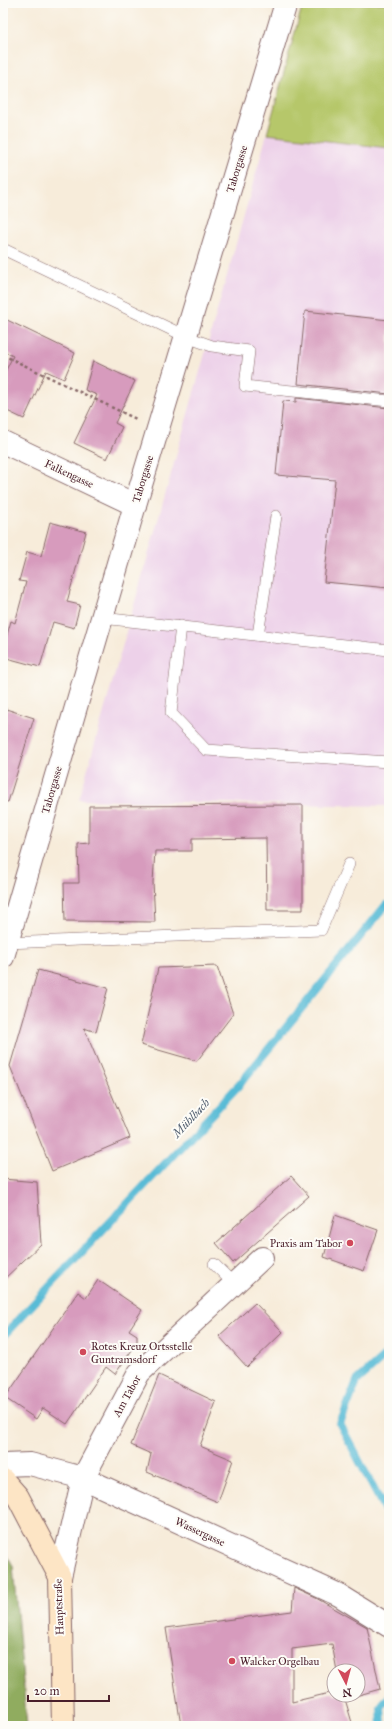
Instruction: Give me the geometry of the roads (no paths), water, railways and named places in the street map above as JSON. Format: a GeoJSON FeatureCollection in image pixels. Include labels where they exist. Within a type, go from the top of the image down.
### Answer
{"type":"FeatureCollection","features":[{"type":"Feature","properties":{"kind":"street","name":"Taborgasse"},"geometry":{"type":"LineString","coordinates":[[5,950],[135,505],[187,337],[286,3]]}},
{"type":"Feature","properties":{"kind":"street","name":"Falkengasse"},"geometry":{"type":"LineString","coordinates":[[3,442],[135,505]]}},
{"type":"Feature","properties":{"kind":"street","name":"Am Tabor"},"geometry":{"type":"LineString","coordinates":[[60,1577],[83,1478],[139,1373],[262,1258]]}},
{"type":"Feature","properties":{"kind":"street","name":"Wassergasse"},"geometry":{"type":"LineString","coordinates":[[3,1465],[30,1464],[83,1478],[340,1595],[389,1626]]}},
{"type":"Feature","properties":{"kind":"street","name":"Hauptstraße"},"geometry":{"type":"LineString","coordinates":[[3,1480],[18,1497],[60,1577],[63,1726]]}},
{"type":"Feature","properties":{"kind":"lane"},"geometry":{"type":"LineString","coordinates":[[3,249],[187,337],[212,346],[249,351],[245,386],[389,401]]}},
{"type":"Feature","properties":{"kind":"lane"},"geometry":{"type":"LineString","coordinates":[[258,635],[276,516]]}},
{"type":"Feature","properties":{"kind":"lane"},"geometry":{"type":"LineString","coordinates":[[102,618],[389,650]]}},
{"type":"Feature","properties":{"kind":"lane"},"geometry":{"type":"LineString","coordinates":[[182,626],[171,713],[206,750],[389,762]]}},
{"type":"Feature","properties":{"kind":"lane"},"geometry":{"type":"LineString","coordinates":[[5,950],[321,930],[349,864]]}},
{"type":"Feature","properties":{"kind":"lane"},"geometry":{"type":"LineString","coordinates":[[214,1264],[234,1284]]}},
{"type":"Feature","properties":{"kind":"waterway","name":"Mühlbach"},"geometry":{"type":"LineString","coordinates":[[3,1336],[239,1085],[386,905]]}},
{"type":"Feature","properties":{"kind":"waterway"},"geometry":{"type":"LineString","coordinates":[[389,1352],[357,1381],[340,1424],[389,1518]]}},
{"type":"Feature","properties":{"kind":"waterway"},"geometry":{"type":"LineString","coordinates":[[382,1726],[381,1707],[389,1697]]}},
{"type":"Feature","properties":{"kind":"place","name":"Praxis am Tabor"},"geometry":{"type":"Point","coordinates":[350,1243]}},
{"type":"Feature","properties":{"kind":"place","name":"Rotes Kreuz Ortsstelle Guntramsdorf"},"geometry":{"type":"Point","coordinates":[83,1352]}},
{"type":"Feature","properties":{"kind":"place","name":"Walcker Orgelbau"},"geometry":{"type":"Point","coordinates":[232,1661]}}]}
